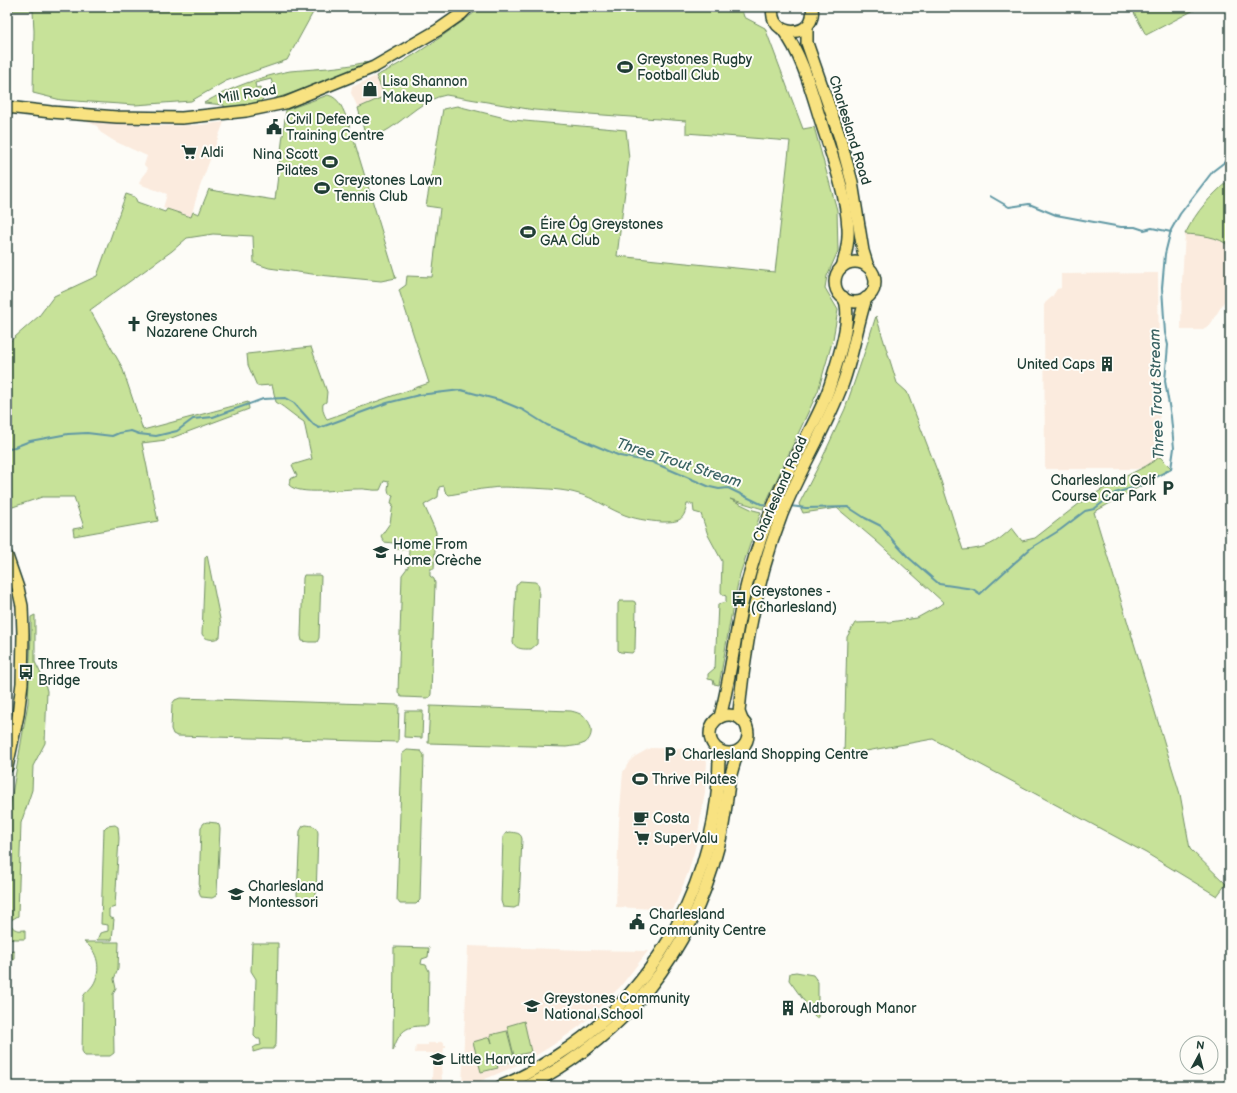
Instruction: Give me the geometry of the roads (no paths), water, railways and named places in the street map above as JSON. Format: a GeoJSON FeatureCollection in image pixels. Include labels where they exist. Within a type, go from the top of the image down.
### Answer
{"type":"FeatureCollection","features":[{"type":"Feature","properties":{"kind":"main road","name":"Mill Road"},"geometry":{"type":"LineString","coordinates":[[7,107],[117,117],[182,118],[246,111],[285,103],[374,67],[438,30],[461,14],[468,7]]}},
{"type":"Feature","properties":{"kind":"main road","name":"Charlesland Road"},"geometry":{"type":"LineString","coordinates":[[773,7],[774,20],[792,42],[800,60],[833,158],[844,198],[848,228],[847,249],[842,267]]}},
{"type":"Feature","properties":{"kind":"main road","name":"Charlesland Road"},"geometry":{"type":"LineString","coordinates":[[812,7],[811,19],[807,26],[807,43],[840,138],[852,182],[863,251],[868,267]]}},
{"type":"Feature","properties":{"kind":"main road"},"geometry":{"type":"LineString","coordinates":[[783,30],[797,32],[807,26]]}},
{"type":"Feature","properties":{"kind":"main road"},"geometry":{"type":"LineString","coordinates":[[855,262],[864,264],[873,273],[875,282],[872,292],[866,298],[858,302],[853,302],[842,297],[837,288],[836,282],[837,276],[842,267],[855,262]]}},
{"type":"Feature","properties":{"kind":"main road","name":"Charlesland Road"},"geometry":{"type":"LineString","coordinates":[[720,717],[749,575],[771,512],[795,458],[814,424],[830,385],[843,342],[846,305],[842,297]]}},
{"type":"Feature","properties":{"kind":"main road","name":"Charlesland Road"},"geometry":{"type":"LineString","coordinates":[[742,720],[739,712],[739,705],[746,650],[760,579],[782,513],[822,433],[843,383],[866,298]]}},
{"type":"Feature","properties":{"kind":"main road"},"geometry":{"type":"LineString","coordinates":[[7,556],[18,588],[22,606],[23,634],[22,683],[18,715],[7,767]]}},
{"type":"Feature","properties":{"kind":"main road"},"geometry":{"type":"LineString","coordinates":[[727,715],[734,716],[742,720],[746,726],[748,735],[745,745],[738,751],[727,753],[719,750],[713,744],[710,733],[712,726],[720,717],[727,715]]}},
{"type":"Feature","properties":{"kind":"main road"},"geometry":{"type":"LineString","coordinates":[[501,1086],[536,1069],[592,1031],[625,1000],[646,974],[664,948],[686,908],[706,853],[711,831],[717,788],[719,750]]}},
{"type":"Feature","properties":{"kind":"main road"},"geometry":{"type":"LineString","coordinates":[[528,1086],[569,1063],[598,1041],[612,1028],[653,983],[676,951],[692,922],[707,885],[718,847],[726,810],[729,783],[738,751]]}},
{"type":"Feature","properties":{"kind":"waterway","name":"Three Trout Stream"},"geometry":{"type":"LineString","coordinates":[[790,506],[806,508],[848,507],[881,526],[908,557],[939,584],[973,589],[980,594],[1031,548],[1060,530],[1085,511],[1094,509],[1115,493],[1139,486],[1171,469],[1174,448],[1165,381],[1168,345],[1165,333],[1162,288],[1165,254],[1171,230],[1180,214],[1213,171],[1230,158]]}},
{"type":"Feature","properties":{"kind":"waterway"},"geometry":{"type":"LineString","coordinates":[[990,196],[1009,207],[1029,204],[1056,215],[1121,227],[1135,227],[1144,230],[1152,228],[1171,232]]}},
{"type":"Feature","properties":{"kind":"waterway","name":"Three Trout Stream"},"geometry":{"type":"LineString","coordinates":[[7,450],[30,441],[68,434],[87,433],[112,436],[131,431],[139,434],[156,436],[177,431],[193,419],[213,417],[263,399],[285,398],[294,403],[314,425],[319,428],[387,403],[419,395],[461,390],[499,400],[523,410],[547,425],[620,456],[652,462],[710,487],[719,489],[728,488],[761,504],[770,505]]}},
{"type":"Feature","properties":{"kind":"place","name":"Greystones Rugby Football Club"},"geometry":{"type":"Point","coordinates":[625,67]}},
{"type":"Feature","properties":{"kind":"place","name":"Lisa Shannon Makeup"},"geometry":{"type":"Point","coordinates":[370,89]}},
{"type":"Feature","properties":{"kind":"place","name":"Civil Defence Training Centre"},"geometry":{"type":"Point","coordinates":[274,127]}},
{"type":"Feature","properties":{"kind":"place","name":"Aldi"},"geometry":{"type":"Point","coordinates":[189,152]}},
{"type":"Feature","properties":{"kind":"place","name":"Nina Scott Pilates"},"geometry":{"type":"Point","coordinates":[330,162]}},
{"type":"Feature","properties":{"kind":"place","name":"Greystones Lawn Tennis Club"},"geometry":{"type":"Point","coordinates":[322,188]}},
{"type":"Feature","properties":{"kind":"place","name":"Éire Óg Greystones GAA Club"},"geometry":{"type":"Point","coordinates":[528,232]}},
{"type":"Feature","properties":{"kind":"place","name":"Greystones Nazarene Church"},"geometry":{"type":"Point","coordinates":[134,324]}},
{"type":"Feature","properties":{"kind":"place","name":"United Caps"},"geometry":{"type":"Point","coordinates":[1107,364]}},
{"type":"Feature","properties":{"kind":"place","name":"Charlesland Golf Course Car Park"},"geometry":{"type":"Point","coordinates":[1168,488]}},
{"type":"Feature","properties":{"kind":"place","name":"Home From Home Crèche"},"geometry":{"type":"Point","coordinates":[381,552]}},
{"type":"Feature","properties":{"kind":"place","name":"Greystones - (Charlesland)"},"geometry":{"type":"Point","coordinates":[739,599]}},
{"type":"Feature","properties":{"kind":"place","name":"Three Trouts Bridge"},"geometry":{"type":"Point","coordinates":[26,672]}},
{"type":"Feature","properties":{"kind":"place","name":"Charlesland Shopping Centre"},"geometry":{"type":"Point","coordinates":[670,754]}},
{"type":"Feature","properties":{"kind":"place","name":"Thrive Pilates"},"geometry":{"type":"Point","coordinates":[640,779]}},
{"type":"Feature","properties":{"kind":"place","name":"Costa"},"geometry":{"type":"Point","coordinates":[641,818]}},
{"type":"Feature","properties":{"kind":"place","name":"SuperValu"},"geometry":{"type":"Point","coordinates":[642,838]}},
{"type":"Feature","properties":{"kind":"place","name":"Charlesland Montessori"},"geometry":{"type":"Point","coordinates":[236,894]}},
{"type":"Feature","properties":{"kind":"place","name":"Charlesland Community Centre"},"geometry":{"type":"Point","coordinates":[637,922]}},
{"type":"Feature","properties":{"kind":"place","name":"Greystones Community National School"},"geometry":{"type":"Point","coordinates":[532,1006]}},
{"type":"Feature","properties":{"kind":"place","name":"Aldborough Manor"},"geometry":{"type":"Point","coordinates":[788,1008]}},
{"type":"Feature","properties":{"kind":"place","name":"Little Harvard"},"geometry":{"type":"Point","coordinates":[438,1059]}}]}
